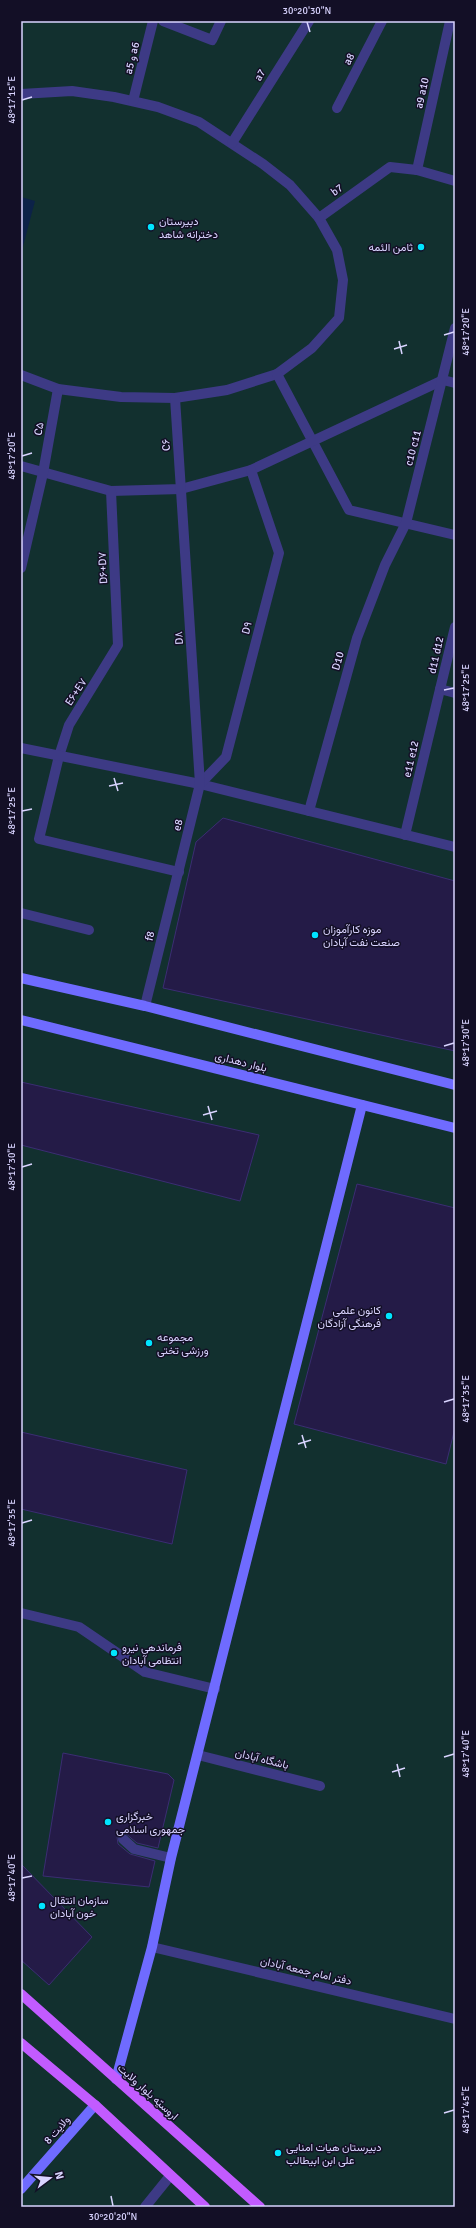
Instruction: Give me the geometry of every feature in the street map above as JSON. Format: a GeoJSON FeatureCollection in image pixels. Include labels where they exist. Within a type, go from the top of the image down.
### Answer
{"type":"FeatureCollection","features":[{"type":"Feature","properties":{"kind":"main road","name":"اروسیّه بلوار ولایت"},"geometry":{"type":"LineString","coordinates":[[21,1994],[260,2207]]}},
{"type":"Feature","properties":{"kind":"main road"},"geometry":{"type":"LineString","coordinates":[[21,2043],[95,2105],[205,2207]]}},
{"type":"Feature","properties":{"kind":"street","name":"a5 و a6"},"geometry":{"type":"LineString","coordinates":[[133,101],[153,21]]}},
{"type":"Feature","properties":{"kind":"street"},"geometry":{"type":"LineString","coordinates":[[163,21],[212,40],[221,21]]}},
{"type":"Feature","properties":{"kind":"street","name":"a7"},"geometry":{"type":"LineString","coordinates":[[232,142],[309,21]]}},
{"type":"Feature","properties":{"kind":"street","name":"a8"},"geometry":{"type":"LineString","coordinates":[[336,108],[382,21]]}},
{"type":"Feature","properties":{"kind":"street","name":"a9 a10"},"geometry":{"type":"LineString","coordinates":[[417,170],[450,21]]}},
{"type":"Feature","properties":{"kind":"street"},"geometry":{"type":"LineString","coordinates":[[21,87],[21,94],[72,91],[133,101],[158,107],[199,122],[232,142],[290,185],[319,218],[337,250],[343,280],[339,318],[312,348],[277,374],[227,390],[175,398],[121,397],[58,388],[21,375]]}},
{"type":"Feature","properties":{"kind":"street","name":"b7"},"geometry":{"type":"LineString","coordinates":[[319,218],[390,167],[417,170],[455,181]]}},
{"type":"Feature","properties":{"kind":"street","name":"c10 c11"},"geometry":{"type":"LineString","coordinates":[[406,523],[455,328]]}},
{"type":"Feature","properties":{"kind":"street"},"geometry":{"type":"LineString","coordinates":[[277,374],[349,510],[455,534]]}},
{"type":"Feature","properties":{"kind":"street"},"geometry":{"type":"LineString","coordinates":[[21,466],[111,490],[181,489],[251,470],[443,380],[455,383]]}},
{"type":"Feature","properties":{"kind":"street","name":"C۵"},"geometry":{"type":"LineString","coordinates":[[21,568],[43,473],[58,388]]}},
{"type":"Feature","properties":{"kind":"street","name":"C۶"},"geometry":{"type":"LineString","coordinates":[[175,398],[181,489]]}},
{"type":"Feature","properties":{"kind":"street","name":"D۹"},"geometry":{"type":"LineString","coordinates":[[200,784],[226,757],[279,553],[251,470]]}},
{"type":"Feature","properties":{"kind":"street","name":"D۸"},"geometry":{"type":"LineString","coordinates":[[181,489],[200,784]]}},
{"type":"Feature","properties":{"kind":"street","name":"D۶+D۷"},"geometry":{"type":"LineString","coordinates":[[111,490],[118,645]]}},
{"type":"Feature","properties":{"kind":"street","name":"D10"},"geometry":{"type":"LineString","coordinates":[[309,811],[321,761],[357,638],[385,566],[406,523]]}},
{"type":"Feature","properties":{"kind":"street","name":"d11 d12"},"geometry":{"type":"LineString","coordinates":[[440,689],[455,627]]}},
{"type":"Feature","properties":{"kind":"street","name":"E۶+E۷"},"geometry":{"type":"LineString","coordinates":[[118,645],[69,725],[59,756],[39,839],[179,872]]}},
{"type":"Feature","properties":{"kind":"street"},"geometry":{"type":"LineString","coordinates":[[440,689],[455,693]]}},
{"type":"Feature","properties":{"kind":"street","name":"e11 e12"},"geometry":{"type":"LineString","coordinates":[[405,835],[440,689]]}},
{"type":"Feature","properties":{"kind":"street"},"geometry":{"type":"LineString","coordinates":[[21,748],[200,784],[455,847]]}},
{"type":"Feature","properties":{"kind":"street","name":"e8"},"geometry":{"type":"LineString","coordinates":[[179,872],[200,784]]}},
{"type":"Feature","properties":{"kind":"street","name":"f8"},"geometry":{"type":"LineString","coordinates":[[145,1006],[179,872]]}},
{"type":"Feature","properties":{"kind":"street"},"geometry":{"type":"LineString","coordinates":[[21,913],[89,930]]}},
{"type":"Feature","properties":{"kind":"street"},"geometry":{"type":"LineString","coordinates":[[21,978],[145,1006],[455,1085]]}},
{"type":"Feature","properties":{"kind":"street","name":"بلوار دهداری"},"geometry":{"type":"LineString","coordinates":[[21,1020],[455,1128]]}},
{"type":"Feature","properties":{"kind":"street"},"geometry":{"type":"LineString","coordinates":[[116,2079],[152,1948],[171,1858],[362,1104]]}},
{"type":"Feature","properties":{"kind":"street"},"geometry":{"type":"LineString","coordinates":[[21,1613],[79,1627],[145,1672],[215,1688]]}},
{"type":"Feature","properties":{"kind":"street","name":"باشگاه آبادان"},"geometry":{"type":"LineString","coordinates":[[198,1754],[320,1786]]}},
{"type":"Feature","properties":{"kind":"street"},"geometry":{"type":"LineString","coordinates":[[123,1839],[134,1849],[171,1858]]}},
{"type":"Feature","properties":{"kind":"street","name":"دفتر امام جمعه آبادان"},"geometry":{"type":"LineString","coordinates":[[152,1948],[455,2019]]}},
{"type":"Feature","properties":{"kind":"street","name":"ولایت 8"},"geometry":{"type":"LineString","coordinates":[[21,2189],[95,2105]]}},
{"type":"Feature","properties":{"kind":"street"},"geometry":{"type":"LineString","coordinates":[[145,2207],[170,2176]]}},
{"type":"Feature","properties":{"kind":"green space"},"geometry":{"type":"Polygon","coordinates":[[[21,21],[455,21],[455,2207],[21,2207],[21,21]]]}},
{"type":"Feature","properties":{"kind":"water"},"geometry":{"type":"Polygon","coordinates":[[[21,197],[35,201],[21,254],[21,197]]]}},
{"type":"Feature","properties":{"kind":"building","name":"موزه کارآموزان صنعت نفت آبادان"},"geometry":{"type":"Polygon","coordinates":[[[223,818],[455,881],[455,1051],[163,988],[196,842],[223,818]]]}},
{"type":"Feature","properties":{"kind":"building"},"geometry":{"type":"Polygon","coordinates":[[[21,1082],[259,1135],[240,1201],[21,1145],[21,1082]]]}},
{"type":"Feature","properties":{"kind":"building","name":"کانون علمی فرهنگی آزادگان"},"geometry":{"type":"Polygon","coordinates":[[[357,1184],[455,1208],[455,1428],[446,1464],[294,1424],[357,1184]]]}},
{"type":"Feature","properties":{"kind":"building"},"geometry":{"type":"Polygon","coordinates":[[[21,1432],[187,1470],[172,1544],[21,1509],[21,1432]]]}},
{"type":"Feature","properties":{"kind":"building","name":"خبرگزاری جمهوری اسلامی"},"geometry":{"type":"Polygon","coordinates":[[[63,1753],[168,1774],[174,1780],[158,1848],[137,1843],[125,1833],[121,1833],[117,1837],[118,1844],[130,1854],[155,1861],[149,1887],[43,1876],[63,1753]]]}},
{"type":"Feature","properties":{"kind":"building","name":"سازمان انتقال خون آبادان"},"geometry":{"type":"Polygon","coordinates":[[[21,1864],[92,1937],[49,1985],[21,1960],[21,1864]]]}},
{"type":"Feature","properties":{"kind":"place","name":"دبیرستان دخترانه شاهد"},"geometry":{"type":"Point","coordinates":[151,227]}},
{"type":"Feature","properties":{"kind":"place","name":"ثامن الئمه"},"geometry":{"type":"Point","coordinates":[421,247]}},
{"type":"Feature","properties":{"kind":"place","name":"موزه کارآموزان صنعت نفت آبادان"},"geometry":{"type":"Point","coordinates":[315,935]}},
{"type":"Feature","properties":{"kind":"place","name":"کانون علمی فرهنگی آزادگان"},"geometry":{"type":"Point","coordinates":[389,1316]}},
{"type":"Feature","properties":{"kind":"place","name":"مجموعه ورزشی تختی"},"geometry":{"type":"Point","coordinates":[149,1343]}},
{"type":"Feature","properties":{"kind":"place","name":"فرماندهی نیرو انتظامی آبادان"},"geometry":{"type":"Point","coordinates":[114,1653]}},
{"type":"Feature","properties":{"kind":"place","name":"خبرگزاری جمهوری اسلامی"},"geometry":{"type":"Point","coordinates":[108,1822]}},
{"type":"Feature","properties":{"kind":"place","name":"سازمان انتقال خون آبادان"},"geometry":{"type":"Point","coordinates":[42,1906]}},
{"type":"Feature","properties":{"kind":"place","name":"دبیرستان هیات امنایی علی ابن ابیطالب"},"geometry":{"type":"Point","coordinates":[278,2153]}}]}
